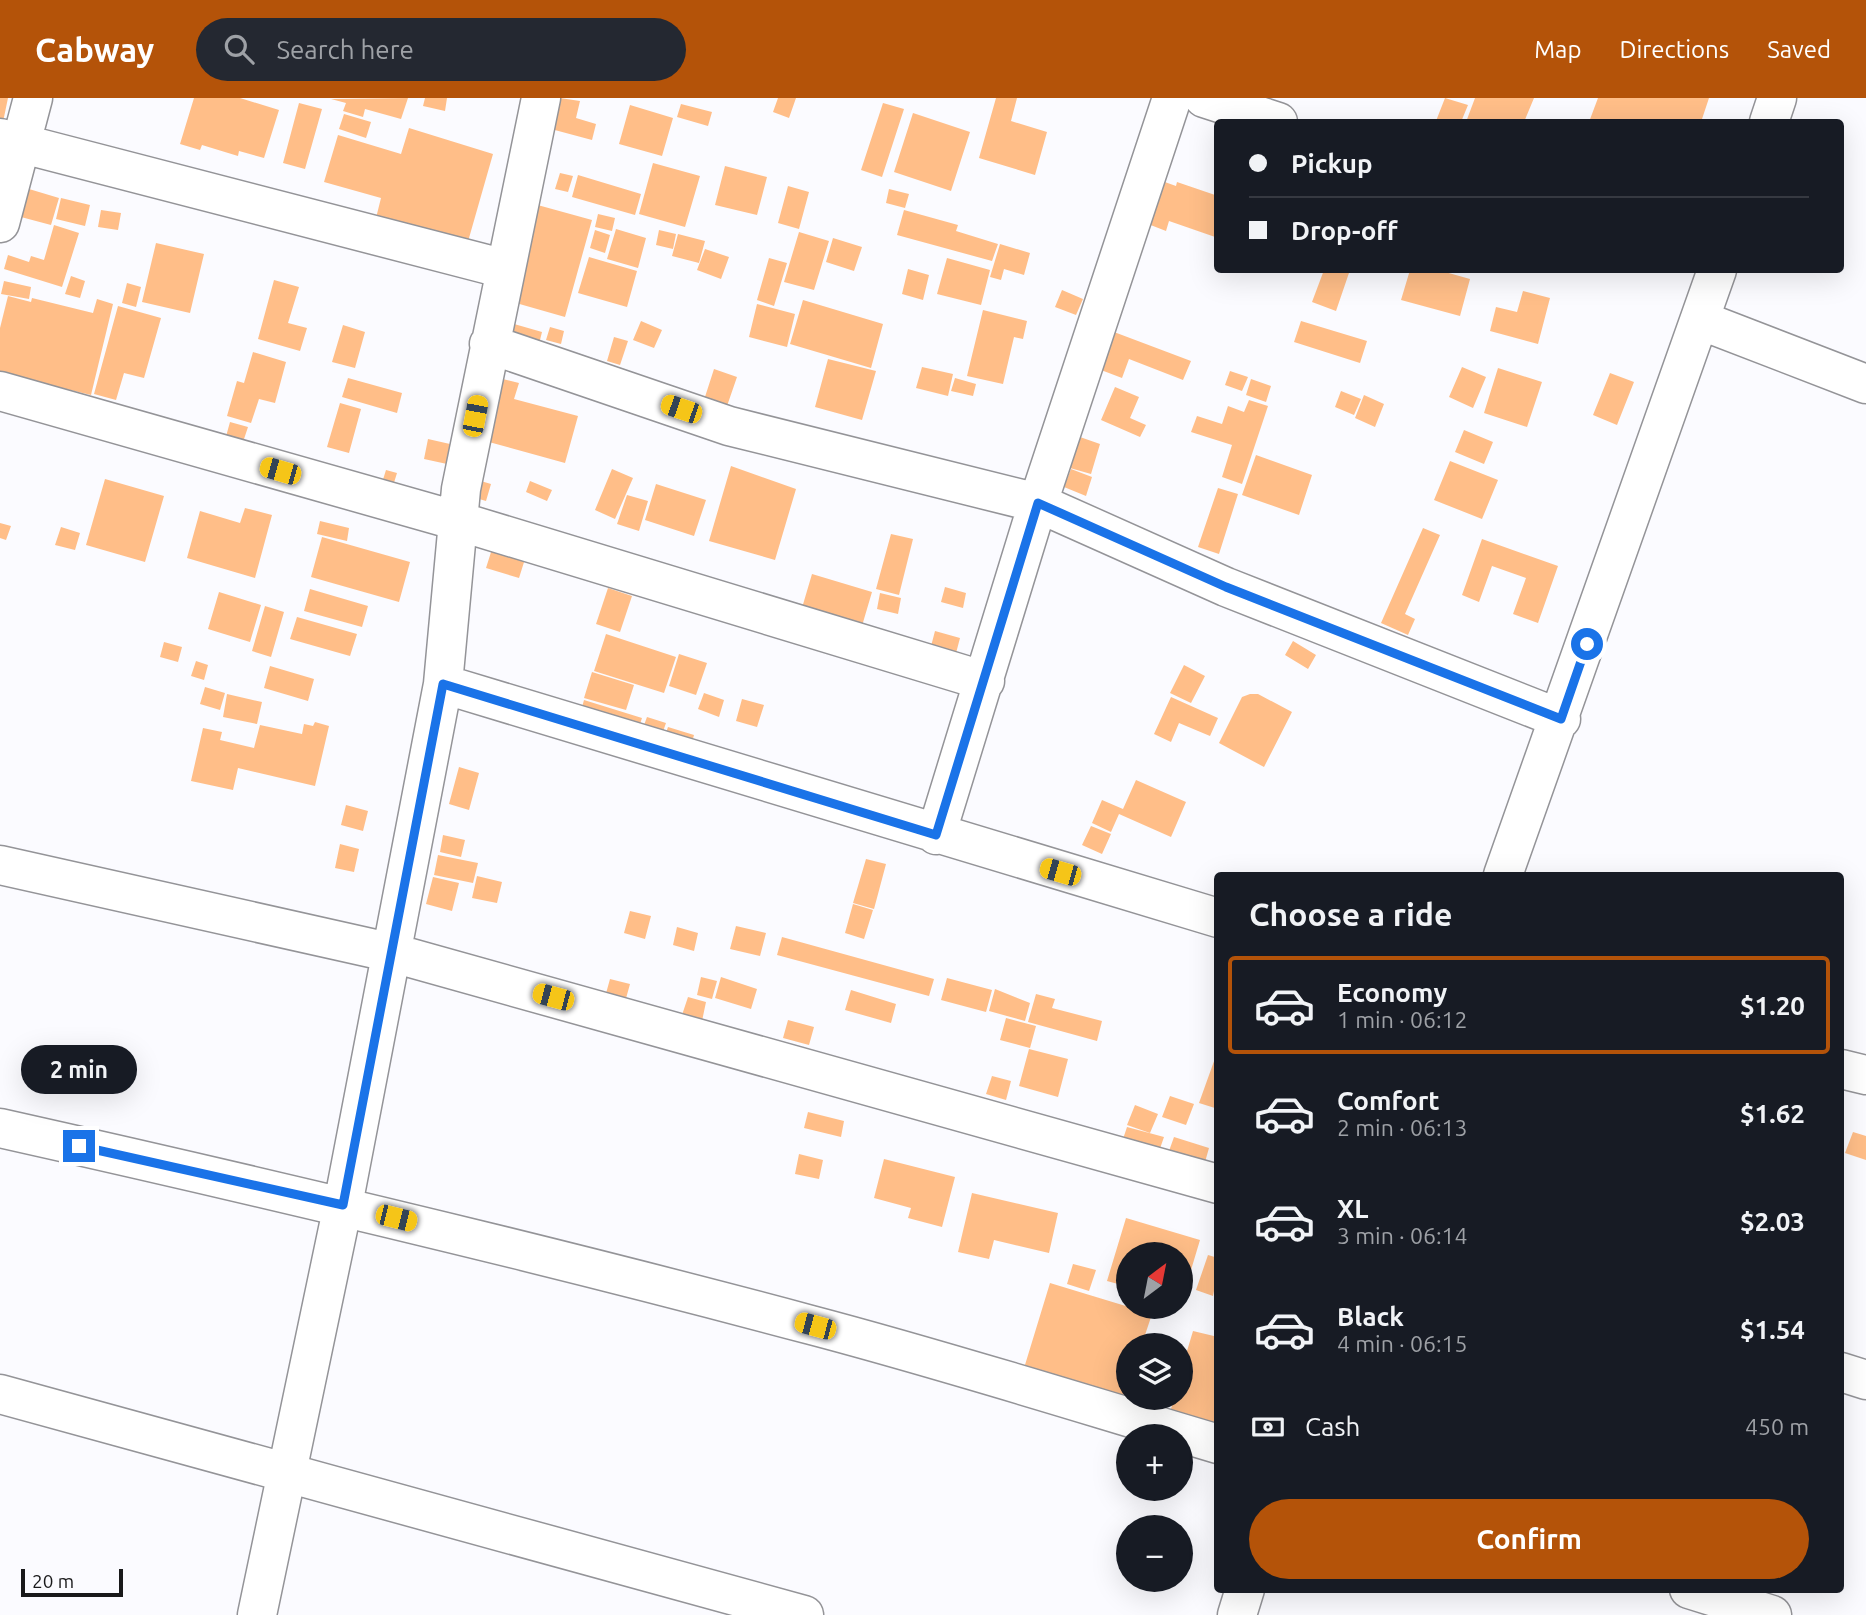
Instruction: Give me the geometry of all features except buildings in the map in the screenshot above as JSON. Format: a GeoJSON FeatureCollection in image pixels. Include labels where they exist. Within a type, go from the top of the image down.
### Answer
{"type":"FeatureCollection","features":[{"type":"Feature","properties":{"kind":"street"},"geometry":{"type":"LineString","coordinates":[[0,223],[10,141],[33,98]]}},
{"type":"Feature","properties":{"kind":"street"},"geometry":{"type":"LineString","coordinates":[[257,1615],[393,953],[443,684],[461,489],[541,98]]}},
{"type":"Feature","properties":{"kind":"street"},"geometry":{"type":"LineString","coordinates":[[936,835],[1038,503],[1172,98]]}},
{"type":"Feature","properties":{"kind":"street"},"geometry":{"type":"LineString","coordinates":[[1204,98],[1269,119]]}},
{"type":"Feature","properties":{"kind":"street"},"geometry":{"type":"LineString","coordinates":[[1770,119],[1777,98]]}},
{"type":"Feature","properties":{"kind":"street"},"geometry":{"type":"LineString","coordinates":[[10,141],[505,268]]}},
{"type":"Feature","properties":{"kind":"street"},"geometry":{"type":"LineString","coordinates":[[1504,872],[1561,719],[1716,273]]}},
{"type":"Feature","properties":{"kind":"street"},"geometry":{"type":"LineString","coordinates":[[1700,320],[1866,384]]}},
{"type":"Feature","properties":{"kind":"street"},"geometry":{"type":"LineString","coordinates":[[489,344],[729,426],[1038,503],[1226,587],[1561,719]]}},
{"type":"Feature","properties":{"kind":"street"},"geometry":{"type":"LineString","coordinates":[[0,391],[458,521],[985,681]]}},
{"type":"Feature","properties":{"kind":"street"},"geometry":{"type":"LineString","coordinates":[[443,684],[1214,917]]}},
{"type":"Feature","properties":{"kind":"street"},"geometry":{"type":"LineString","coordinates":[[0,865],[393,953],[1214,1183]]}},
{"type":"Feature","properties":{"kind":"street"},"geometry":{"type":"LineString","coordinates":[[1844,1070],[1866,1075]]}},
{"type":"Feature","properties":{"kind":"street"},"geometry":{"type":"LineString","coordinates":[[0,1128],[343,1205],[802,1322],[1214,1443]]}},
{"type":"Feature","properties":{"kind":"street"},"geometry":{"type":"LineString","coordinates":[[1844,1373],[1866,1380]]}},
{"type":"Feature","properties":{"kind":"street"},"geometry":{"type":"LineString","coordinates":[[0,1394],[804,1615]]}},
{"type":"Feature","properties":{"kind":"street"},"geometry":{"type":"LineString","coordinates":[[1237,1615],[1244,1593]]}},
{"type":"Feature","properties":{"kind":"street"},"geometry":{"type":"LineString","coordinates":[[1702,1593],[1772,1615]]}},
{"type":"Feature","properties":{"kind":"route"},"geometry":{"type":"LineString","coordinates":[[79,1146],[343,1205],[443,684],[936,835],[1038,503],[1226,587],[1561,719],[1587,644]]}}]}
